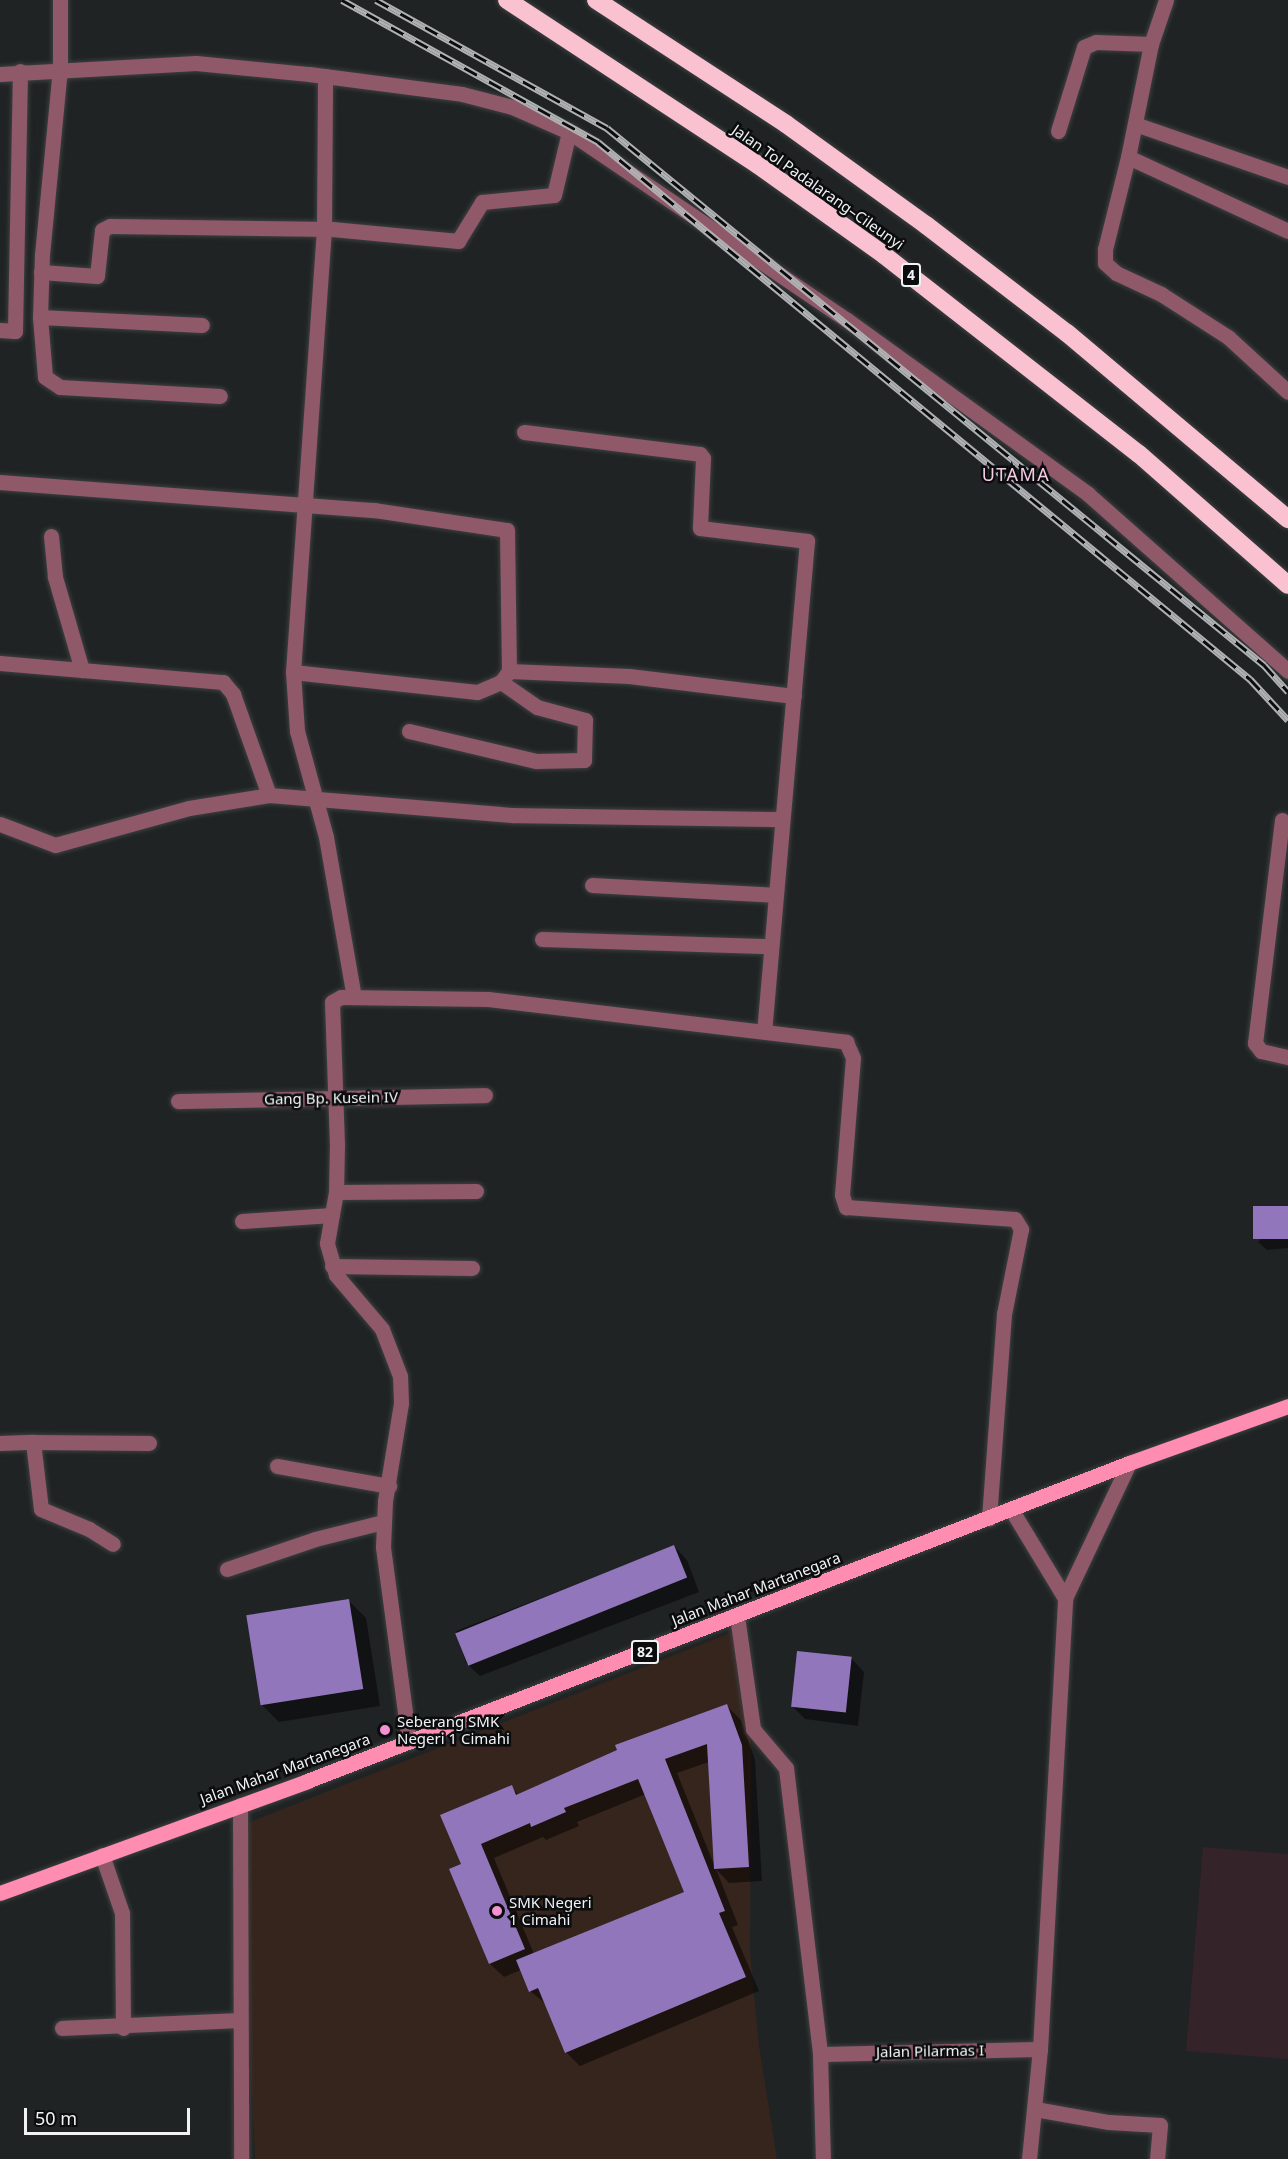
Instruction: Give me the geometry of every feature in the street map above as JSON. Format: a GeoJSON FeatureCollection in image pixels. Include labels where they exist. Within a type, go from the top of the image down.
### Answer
{"type":"FeatureCollection","features":[{"type":"Feature","properties":{"kind":"highway","name":"Jalan Tol Padalarang–Cileunyi"},"geometry":{"type":"LineString","coordinates":[[507,0],[758,165],[884,255],[1139,454],[1288,585]]}},
{"type":"Feature","properties":{"kind":"highway","name":"Jalan Tol Padalarang–Cileunyi"},"geometry":{"type":"LineString","coordinates":[[596,0],[786,124],[926,225],[1067,333],[1288,519]]}},
{"type":"Feature","properties":{"kind":"main road","name":"Jalan Mahar Martanegara"},"geometry":{"type":"LineString","coordinates":[[0,1893],[409,1742],[1129,1463],[1288,1406]]}},
{"type":"Feature","properties":{"kind":"street"},"geometry":{"type":"LineString","coordinates":[[60,0],[60,68],[41,272],[40,317],[45,377],[53,386],[220,396]]}},
{"type":"Feature","properties":{"kind":"street"},"geometry":{"type":"LineString","coordinates":[[1166,0],[1151,44],[1128,157],[1105,249],[1105,263],[1116,273],[1161,294],[1220,331],[1288,392]]}},
{"type":"Feature","properties":{"kind":"street"},"geometry":{"type":"LineString","coordinates":[[1058,131],[1083,47],[1096,42],[1151,44]]}},
{"type":"Feature","properties":{"kind":"street"},"geometry":{"type":"LineString","coordinates":[[0,74],[60,68],[196,63],[325,76],[462,94],[512,107],[569,132],[847,320],[1088,494],[1288,671]]}},
{"type":"Feature","properties":{"kind":"street"},"geometry":{"type":"LineString","coordinates":[[0,330],[15,331],[20,72]]}},
{"type":"Feature","properties":{"kind":"street"},"geometry":{"type":"LineString","coordinates":[[325,76],[324,228],[293,672],[297,731],[340,903],[354,997]]}},
{"type":"Feature","properties":{"kind":"street"},"geometry":{"type":"LineString","coordinates":[[1135,124],[1288,177]]}},
{"type":"Feature","properties":{"kind":"street"},"geometry":{"type":"LineString","coordinates":[[41,272],[97,276],[102,230],[110,226],[324,228],[458,241],[482,202],[554,195],[569,132]]}},
{"type":"Feature","properties":{"kind":"street"},"geometry":{"type":"LineString","coordinates":[[1128,157],[1288,231]]}},
{"type":"Feature","properties":{"kind":"street"},"geometry":{"type":"LineString","coordinates":[[17,254],[42,254]]}},
{"type":"Feature","properties":{"kind":"street"},"geometry":{"type":"LineString","coordinates":[[40,317],[202,325]]}},
{"type":"Feature","properties":{"kind":"street"},"geometry":{"type":"LineString","coordinates":[[524,432],[700,454],[704,459],[700,528],[806,540],[794,696],[780,819],[764,1031]]}},
{"type":"Feature","properties":{"kind":"street"},"geometry":{"type":"LineString","coordinates":[[0,482],[421,514],[505,528],[508,533],[505,676],[537,707],[585,720],[584,759],[536,761],[409,731]]}},
{"type":"Feature","properties":{"kind":"street"},"geometry":{"type":"LineString","coordinates":[[51,536],[55,577],[82,670]]}},
{"type":"Feature","properties":{"kind":"street"},"geometry":{"type":"LineString","coordinates":[[0,663],[223,682],[233,694],[269,795]]}},
{"type":"Feature","properties":{"kind":"street"},"geometry":{"type":"LineString","coordinates":[[293,672],[477,692],[505,676],[629,676],[794,696]]}},
{"type":"Feature","properties":{"kind":"street"},"geometry":{"type":"LineString","coordinates":[[0,824],[55,844],[189,808],[269,795],[314,796],[514,815],[780,819]]}},
{"type":"Feature","properties":{"kind":"street"},"geometry":{"type":"LineString","coordinates":[[1282,820],[1255,1043],[1261,1051],[1288,1057]]}},
{"type":"Feature","properties":{"kind":"street"},"geometry":{"type":"LineString","coordinates":[[592,885],[774,895]]}},
{"type":"Feature","properties":{"kind":"street"},"geometry":{"type":"LineString","coordinates":[[542,939],[770,946]]}},
{"type":"Feature","properties":{"kind":"street"},"geometry":{"type":"LineString","coordinates":[[409,1742],[383,1522],[401,1403],[397,1361],[382,1329],[332,1266],[327,1243],[336,1192],[338,1097],[332,1002],[354,997],[488,999],[842,1040],[849,1045],[853,1058],[842,1196],[846,1207],[1015,1219],[1019,1223],[1021,1235],[1004,1314],[996,1393],[989,1518]]}},
{"type":"Feature","properties":{"kind":"street","name":"Gang Bp. Kusein IV"},"geometry":{"type":"LineString","coordinates":[[178,1101],[485,1095]]}},
{"type":"Feature","properties":{"kind":"street"},"geometry":{"type":"LineString","coordinates":[[336,1192],[476,1191]]}},
{"type":"Feature","properties":{"kind":"street"},"geometry":{"type":"LineString","coordinates":[[242,1221],[332,1215]]}},
{"type":"Feature","properties":{"kind":"street"},"geometry":{"type":"LineString","coordinates":[[332,1266],[472,1268]]}},
{"type":"Feature","properties":{"kind":"street"},"geometry":{"type":"LineString","coordinates":[[33,1442],[41,1509],[74,1522],[113,1544]]}},
{"type":"Feature","properties":{"kind":"street"},"geometry":{"type":"LineString","coordinates":[[0,1443],[149,1443]]}},
{"type":"Feature","properties":{"kind":"street"},"geometry":{"type":"LineString","coordinates":[[1029,2159],[1040,2049],[1065,1598],[1129,1463]]}},
{"type":"Feature","properties":{"kind":"street"},"geometry":{"type":"LineString","coordinates":[[277,1466],[390,1486]]}},
{"type":"Feature","properties":{"kind":"street"},"geometry":{"type":"LineString","coordinates":[[1011,1509],[1065,1598]]}},
{"type":"Feature","properties":{"kind":"street"},"geometry":{"type":"LineString","coordinates":[[227,1569],[315,1539],[383,1522]]}},
{"type":"Feature","properties":{"kind":"street"},"geometry":{"type":"LineString","coordinates":[[737,1616],[754,1731],[786,1768],[820,2054],[823,2159]]}},
{"type":"Feature","properties":{"kind":"street"},"geometry":{"type":"LineString","coordinates":[[240,1805],[238,2020],[241,2159]]}},
{"type":"Feature","properties":{"kind":"street"},"geometry":{"type":"LineString","coordinates":[[102,1854],[122,1912],[123,2028]]}},
{"type":"Feature","properties":{"kind":"street"},"geometry":{"type":"LineString","coordinates":[[62,2028],[123,2028],[238,2020]]}},
{"type":"Feature","properties":{"kind":"street","name":"Jalan Pilarmas I"},"geometry":{"type":"LineString","coordinates":[[820,2054],[1040,2049]]}},
{"type":"Feature","properties":{"kind":"street"},"geometry":{"type":"LineString","coordinates":[[1035,2109],[1109,2122],[1160,2125],[1157,2159]]}},
{"type":"Feature","properties":{"kind":"shaded area","name":"SMK Negeri 1 Cimahi"},"geometry":{"type":"Polygon","coordinates":[[[735,1631],[751,1732],[750,1952],[759,2046],[777,2159],[255,2159],[240,1826],[735,1631]]]}},
{"type":"Feature","properties":{"kind":"shaded area"},"geometry":{"type":"Polygon","coordinates":[[[1203,1847],[1288,1854],[1288,2059],[1186,2051],[1203,1847]]]}},
{"type":"Feature","properties":{"kind":"building"},"geometry":{"type":"Polygon","coordinates":[[[1253,1206],[1288,1206],[1288,1239],[1253,1239],[1253,1206]]]}},
{"type":"Feature","properties":{"kind":"building"},"geometry":{"type":"Polygon","coordinates":[[[674,1545],[687,1577],[468,1666],[455,1633],[674,1545]]]}},
{"type":"Feature","properties":{"kind":"building"},"geometry":{"type":"Polygon","coordinates":[[[349,1599],[363,1689],[261,1705],[246,1615],[349,1599]]]}},
{"type":"Feature","properties":{"kind":"building"},"geometry":{"type":"Polygon","coordinates":[[[797,1651],[852,1657],[846,1712],[791,1707],[797,1651]]]}},
{"type":"Feature","properties":{"kind":"building"},"geometry":{"type":"Polygon","coordinates":[[[727,1704],[742,1745],[749,1867],[714,1869],[707,1744],[665,1759],[725,1911],[719,1913],[746,1977],[565,2053],[538,1988],[529,1992],[516,1960],[684,1892],[638,1779],[564,1808],[566,1812],[531,1827],[530,1823],[481,1844],[525,1949],[489,1964],[449,1869],[461,1864],[440,1815],[512,1785],[516,1795],[617,1750],[615,1745],[727,1704]]]}},
{"type":"Feature","properties":{"kind":"railway"},"geometry":{"type":"LineString","coordinates":[[342,0],[598,142],[1250,679],[1288,720]]}},
{"type":"Feature","properties":{"kind":"railway"},"geometry":{"type":"LineString","coordinates":[[376,0],[607,128],[1264,665],[1288,692]]}},
{"type":"Feature","properties":{"kind":"place","name":"Seberang SMK Negeri 1 Cimahi"},"geometry":{"type":"Point","coordinates":[385,1730]}},
{"type":"Feature","properties":{"kind":"place","name":"SMK Negeri 1 Cimahi"},"geometry":{"type":"Point","coordinates":[497,1911]}},
{"type":"Feature","properties":{"kind":"district","name":"UTAMA"},"geometry":{"type":"Point","coordinates":[1016,474]}}]}
